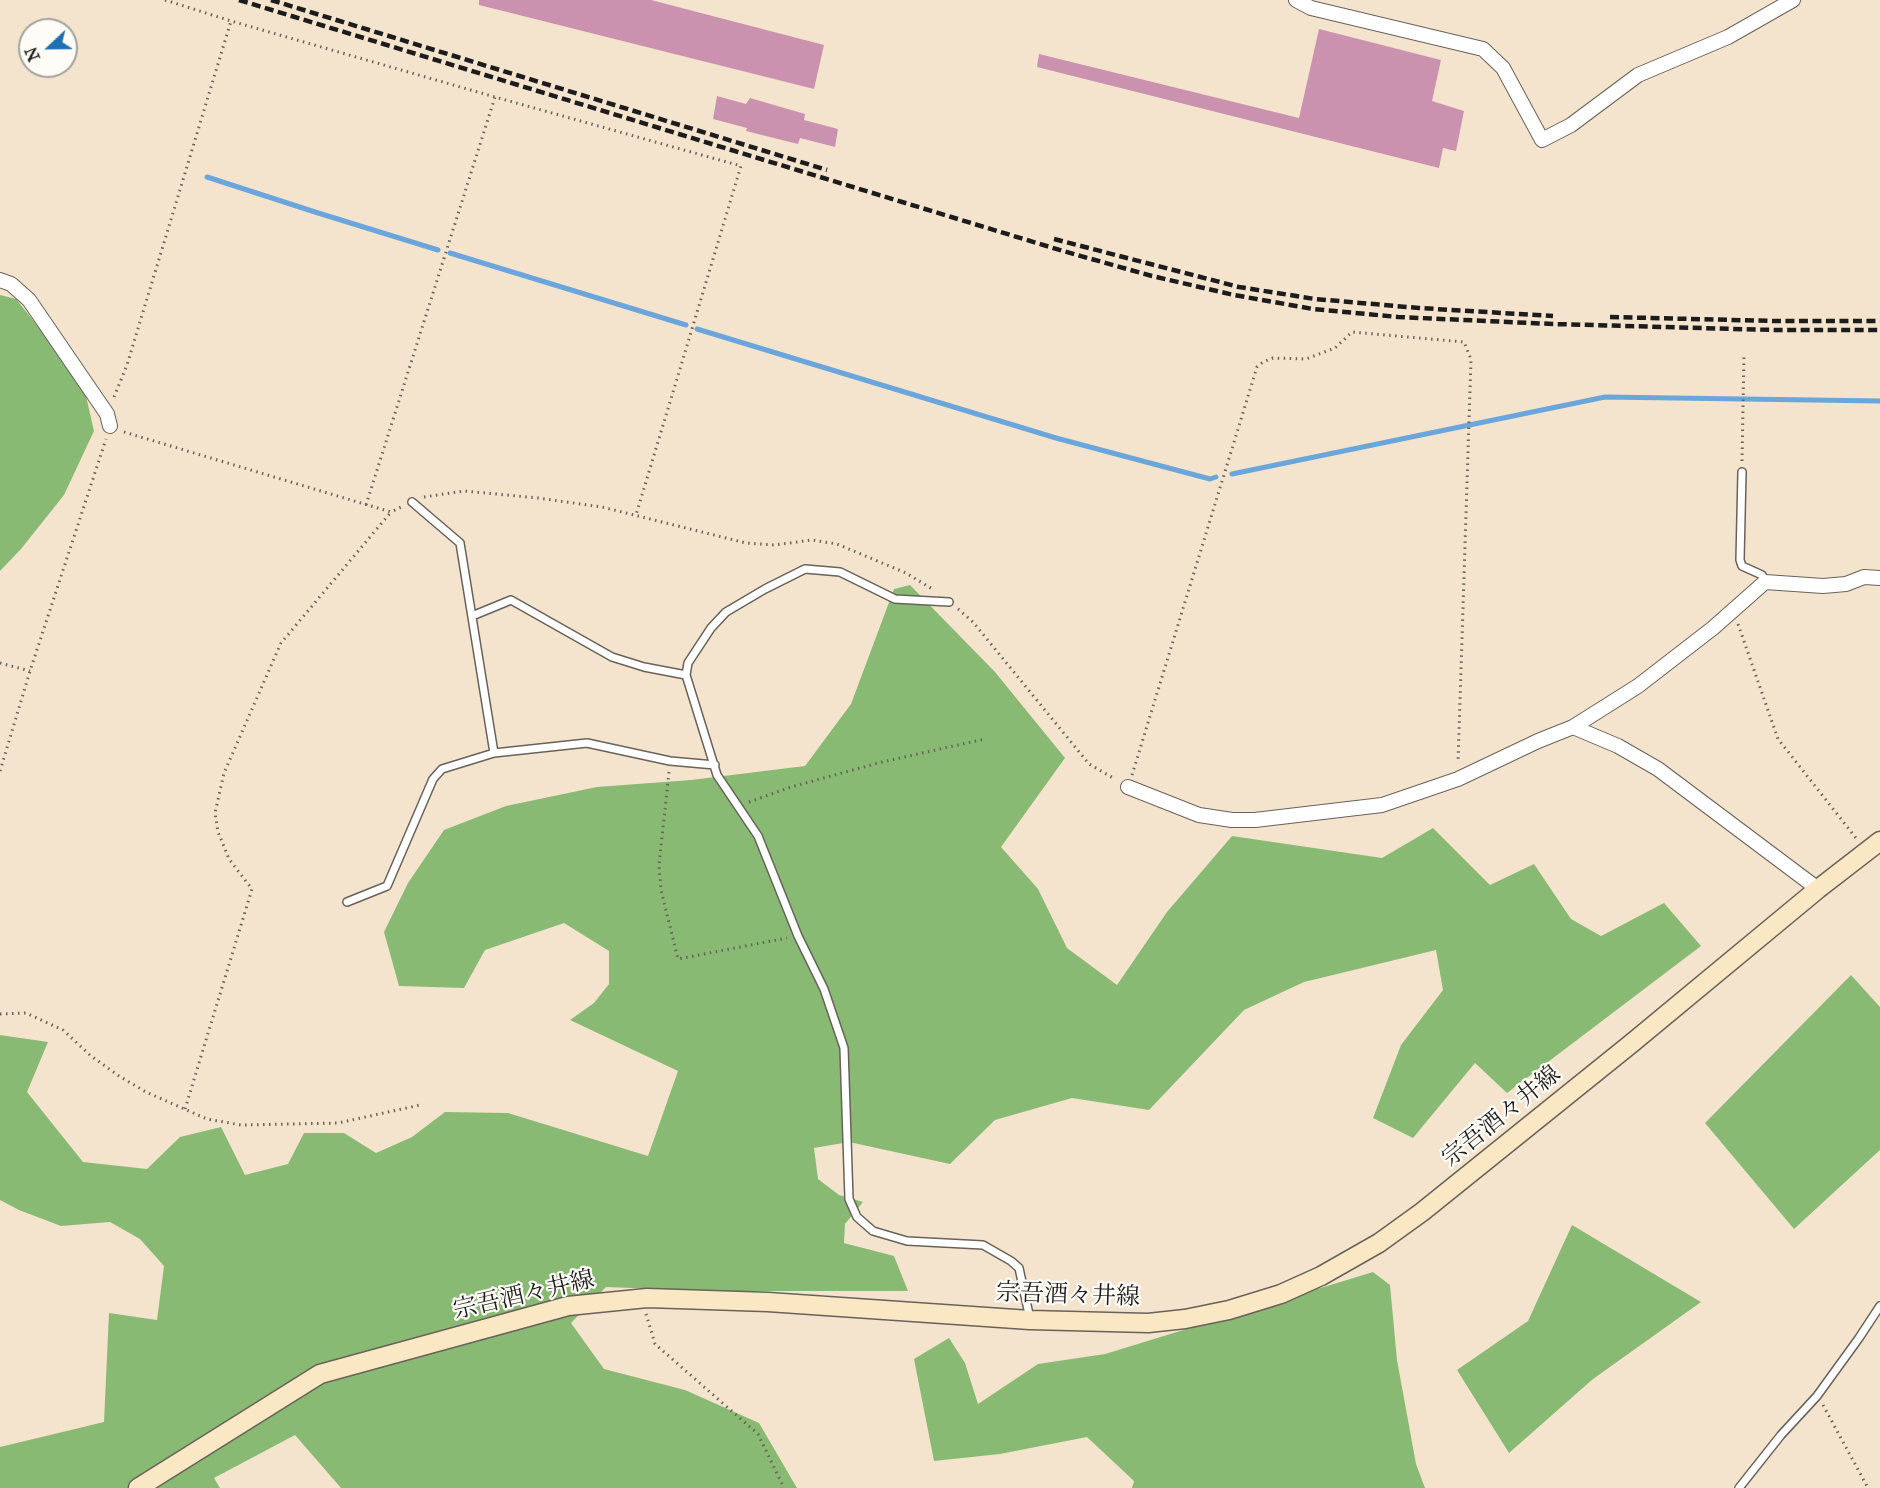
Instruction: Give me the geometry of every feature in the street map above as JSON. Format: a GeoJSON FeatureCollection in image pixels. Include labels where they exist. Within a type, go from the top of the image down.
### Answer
{"type":"FeatureCollection","features":[{"type":"Feature","properties":{"kind":"main road","name":"宗吾酒々井線"},"geometry":{"type":"LineString","coordinates":[[138,1488],[320,1374],[568,1306],[641,1298],[768,1302],[1030,1320],[1148,1323],[1185,1319],[1229,1310],[1281,1294],[1321,1276],[1379,1243],[1422,1212],[1873,846]]}},
{"type":"Feature","properties":{"kind":"street"},"geometry":{"type":"LineString","coordinates":[[1296,0],[1311,8],[1483,48],[1503,68],[1542,140],[1571,125],[1638,75],[1728,37],[1793,0]]}},
{"type":"Feature","properties":{"kind":"street"},"geometry":{"type":"LineString","coordinates":[[0,280],[11,284],[29,300],[109,420]]}},
{"type":"Feature","properties":{"kind":"street"},"geometry":{"type":"LineString","coordinates":[[1128,787],[1199,815],[1232,820],[1255,820],[1382,805],[1458,779],[1538,741],[1573,728],[1638,686],[1713,628],[1765,582],[1823,586],[1846,584],[1864,577],[1880,578]]}},
{"type":"Feature","properties":{"kind":"street"},"geometry":{"type":"LineString","coordinates":[[1573,728],[1618,746],[1658,769],[1818,889]]}},
{"type":"Feature","properties":{"kind":"lane"},"geometry":{"type":"LineString","coordinates":[[1742,472],[1740,560],[1742,566],[1762,575],[1765,582]]}},
{"type":"Feature","properties":{"kind":"lane"},"geometry":{"type":"LineString","coordinates":[[412,502],[460,543],[494,753]]}},
{"type":"Feature","properties":{"kind":"lane"},"geometry":{"type":"LineString","coordinates":[[949,602],[895,599],[840,572],[805,569],[726,612],[711,628],[688,663],[686,675],[717,775],[758,837],[798,936],[824,989],[844,1048],[849,1199],[857,1217],[873,1231],[895,1238],[907,1241],[982,1245],[1011,1261],[1019,1268],[1030,1320]]}},
{"type":"Feature","properties":{"kind":"lane"},"geometry":{"type":"LineString","coordinates":[[472,616],[511,600],[612,657],[644,667],[686,675]]}},
{"type":"Feature","properties":{"kind":"lane"},"geometry":{"type":"LineString","coordinates":[[347,902],[387,886],[433,779],[442,769],[494,753],[587,742],[670,761],[715,765]]}},
{"type":"Feature","properties":{"kind":"lane"},"geometry":{"type":"LineString","coordinates":[[1739,1488],[1781,1435],[1817,1396],[1880,1306]]}},
{"type":"Feature","properties":{"kind":"path"},"geometry":{"type":"LineString","coordinates":[[165,0],[231,21],[741,166],[636,515]]}},
{"type":"Feature","properties":{"kind":"path"},"geometry":{"type":"LineString","coordinates":[[0,771],[127,365],[231,21]]}},
{"type":"Feature","properties":{"kind":"path"},"geometry":{"type":"LineString","coordinates":[[366,505],[495,97]]}},
{"type":"Feature","properties":{"kind":"path"},"geometry":{"type":"LineString","coordinates":[[185,1109],[252,889],[229,859],[218,832],[215,813],[224,773],[281,643],[391,512],[428,495],[464,492],[538,498],[602,507],[746,543],[774,545],[812,540],[837,544],[906,573],[940,593],[973,622],[1089,764],[1128,787],[1257,367],[1273,358],[1306,359],[1335,348],[1352,332],[1464,342],[1471,359],[1458,779]]}},
{"type":"Feature","properties":{"kind":"path"},"geometry":{"type":"LineString","coordinates":[[1742,472],[1744,354]]}},
{"type":"Feature","properties":{"kind":"path"},"geometry":{"type":"LineString","coordinates":[[109,420],[123,432],[391,512]]}},
{"type":"Feature","properties":{"kind":"path"},"geometry":{"type":"LineString","coordinates":[[1733,610],[1778,739],[1873,846]]}},
{"type":"Feature","properties":{"kind":"path"},"geometry":{"type":"LineString","coordinates":[[0,663],[30,671]]}},
{"type":"Feature","properties":{"kind":"path"},"geometry":{"type":"LineString","coordinates":[[737,807],[790,787],[882,762],[985,739]]}},
{"type":"Feature","properties":{"kind":"path"},"geometry":{"type":"LineString","coordinates":[[670,761],[659,865],[661,890],[678,959],[798,936]]}},
{"type":"Feature","properties":{"kind":"path"},"geometry":{"type":"LineString","coordinates":[[0,1014],[26,1013],[63,1030],[91,1056],[119,1076],[146,1092],[207,1119],[241,1125],[338,1124],[420,1105]]}},
{"type":"Feature","properties":{"kind":"path"},"geometry":{"type":"LineString","coordinates":[[641,1298],[654,1344],[758,1434],[784,1488]]}},
{"type":"Feature","properties":{"kind":"path"},"geometry":{"type":"LineString","coordinates":[[1817,1396],[1868,1488]]}},
{"type":"Feature","properties":{"kind":"green space"},"geometry":{"type":"Polygon","coordinates":[[[0,295],[16,299],[83,383],[94,431],[64,495],[21,549],[0,571],[0,295]]]}},
{"type":"Feature","properties":{"kind":"green space"},"geometry":{"type":"Polygon","coordinates":[[[910,585],[995,672],[1065,758],[1001,847],[1038,889],[1067,948],[1117,985],[1167,912],[1232,836],[1382,858],[1433,828],[1490,885],[1534,864],[1571,919],[1601,936],[1664,903],[1701,946],[1507,1093],[1475,1063],[1413,1138],[1373,1118],[1401,1045],[1443,990],[1436,950],[1304,982],[1244,1010],[1149,1110],[1072,1098],[995,1120],[950,1164],[849,1142],[814,1148],[818,1179],[839,1195],[863,1202],[845,1224],[844,1243],[894,1256],[908,1291],[709,1291],[606,1287],[571,1323],[604,1369],[685,1390],[759,1423],[797,1488],[341,1488],[295,1435],[214,1478],[220,1488],[0,1488],[0,1447],[104,1422],[109,1313],[157,1320],[164,1266],[140,1239],[110,1222],[61,1226],[0,1200],[0,1035],[48,1042],[27,1092],[83,1162],[147,1169],[180,1137],[221,1127],[245,1175],[288,1164],[304,1133],[344,1133],[376,1153],[412,1137],[445,1112],[508,1113],[648,1156],[678,1071],[570,1020],[594,1003],[609,984],[609,951],[564,923],[485,950],[464,988],[399,986],[384,932],[408,883],[444,830],[506,806],[597,787],[691,780],[805,766],[851,704],[894,589],[910,585]]]}},
{"type":"Feature","properties":{"kind":"green space"},"geometry":{"type":"Polygon","coordinates":[[[1851,975],[1880,1007],[1880,1150],[1794,1229],[1705,1123],[1851,975]]]}},
{"type":"Feature","properties":{"kind":"green space"},"geometry":{"type":"Polygon","coordinates":[[[1572,1225],[1701,1302],[1593,1379],[1509,1453],[1457,1370],[1528,1321],[1572,1225]]]}},
{"type":"Feature","properties":{"kind":"green space"},"geometry":{"type":"Polygon","coordinates":[[[1373,1272],[1390,1285],[1397,1360],[1416,1464],[1425,1488],[1132,1488],[1134,1481],[1087,1437],[1000,1454],[934,1461],[914,1359],[949,1338],[965,1363],[978,1404],[1038,1364],[1105,1354],[1373,1272]]]}},
{"type":"Feature","properties":{"kind":"building"},"geometry":{"type":"Polygon","coordinates":[[[479,0],[651,0],[824,45],[814,89],[479,5],[479,0]]]}},
{"type":"Feature","properties":{"kind":"building"},"geometry":{"type":"Polygon","coordinates":[[[1319,29],[1441,60],[1432,101],[1464,111],[1456,151],[1443,148],[1439,168],[1037,67],[1039,54],[1299,118],[1319,29]]]}},
{"type":"Feature","properties":{"kind":"building"},"geometry":{"type":"Polygon","coordinates":[[[717,96],[746,104],[750,98],[805,114],[804,120],[838,129],[835,147],[800,138],[798,144],[746,131],[747,128],[713,119],[717,96]]]}},
{"type":"Feature","properties":{"kind":"waterway"},"geometry":{"type":"LineString","coordinates":[[207,177],[438,250]]}},
{"type":"Feature","properties":{"kind":"waterway"},"geometry":{"type":"LineString","coordinates":[[450,253],[686,325]]}},
{"type":"Feature","properties":{"kind":"waterway"},"geometry":{"type":"LineString","coordinates":[[697,329],[1056,438],[1210,479],[1216,477]]}},
{"type":"Feature","properties":{"kind":"waterway"},"geometry":{"type":"LineString","coordinates":[[1232,474],[1605,397],[1880,401]]}},
{"type":"Feature","properties":{"kind":"railway"},"geometry":{"type":"LineString","coordinates":[[239,0],[1063,251],[1152,276],[1234,295],[1313,309],[1398,317],[1774,330],[1880,330]]}},
{"type":"Feature","properties":{"kind":"railway"},"geometry":{"type":"LineString","coordinates":[[271,0],[827,170]]}},
{"type":"Feature","properties":{"kind":"railway"},"geometry":{"type":"LineString","coordinates":[[1054,239],[1239,287],[1315,299],[1553,316]]}},
{"type":"Feature","properties":{"kind":"railway"},"geometry":{"type":"LineString","coordinates":[[1610,317],[1880,321]]}}]}
